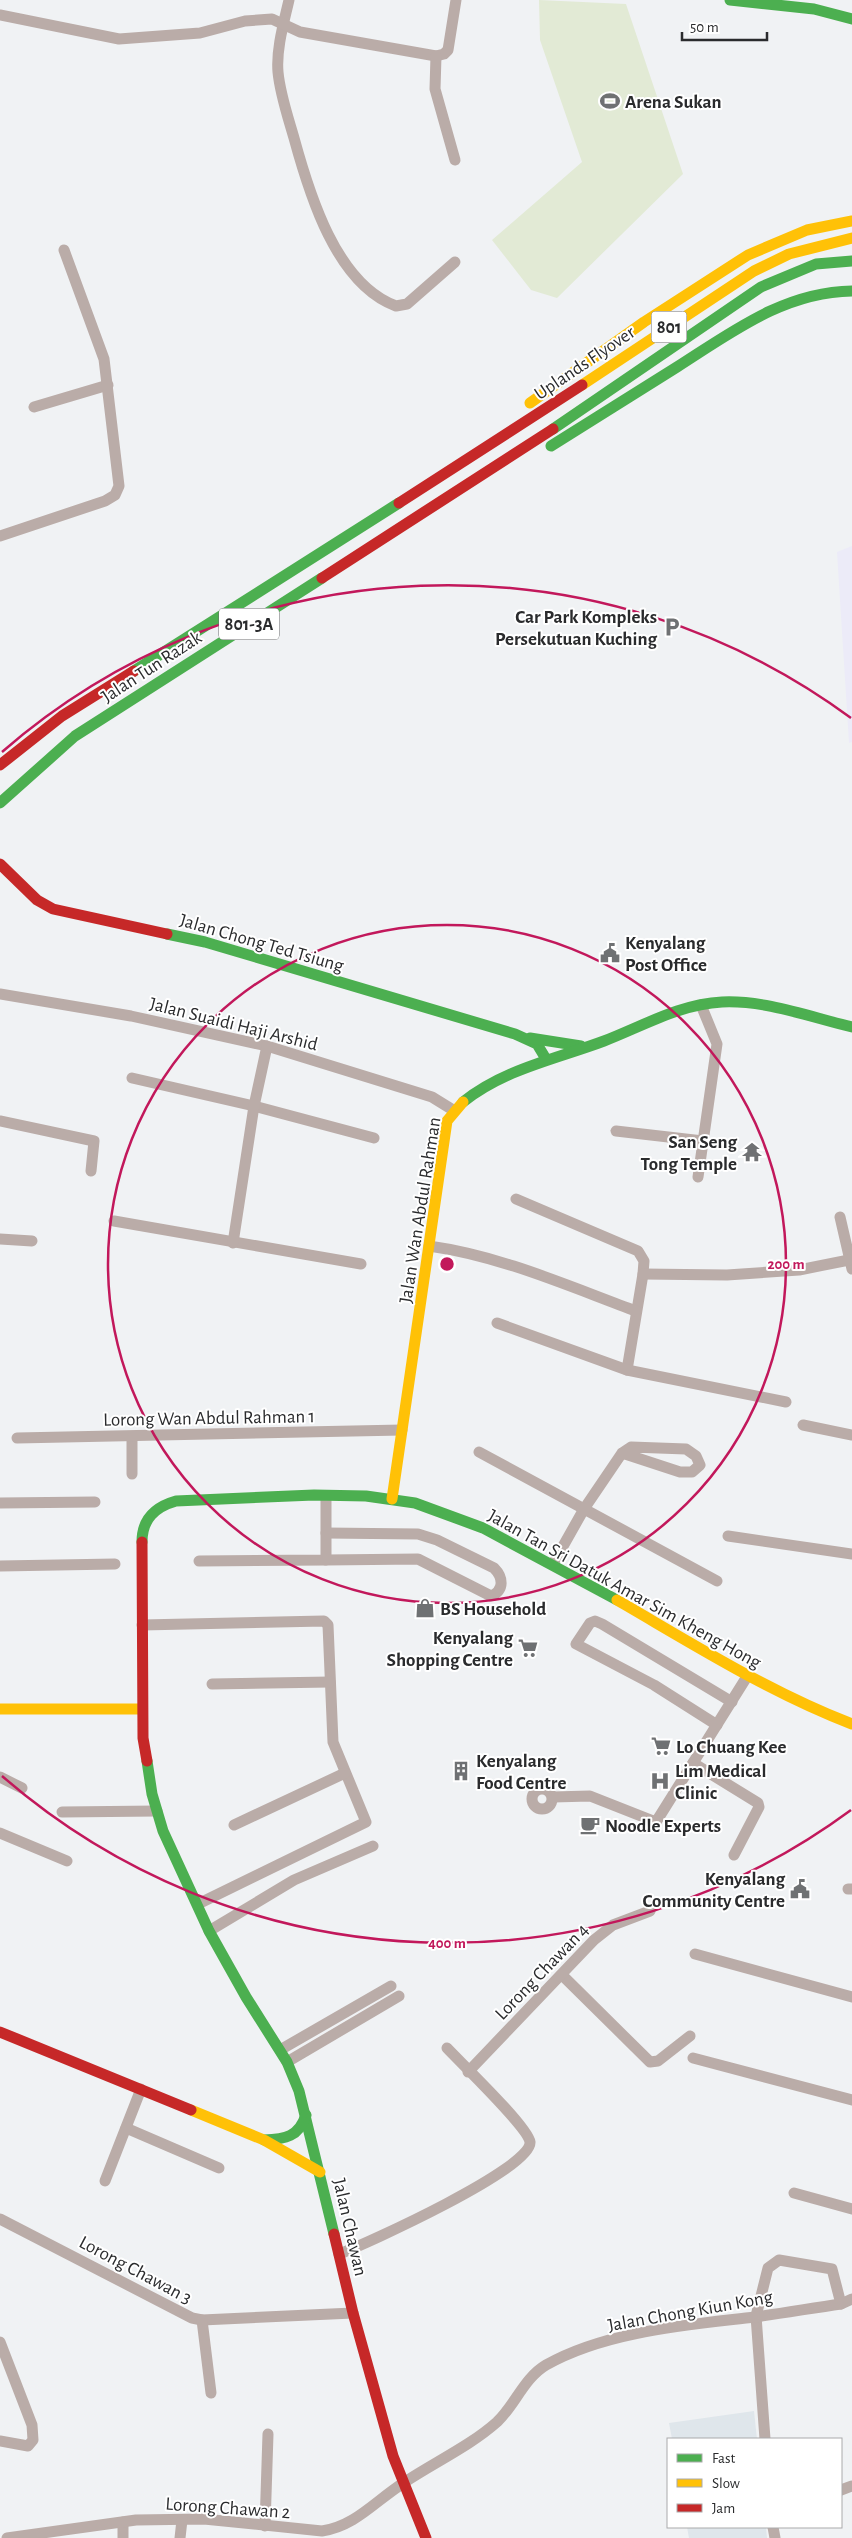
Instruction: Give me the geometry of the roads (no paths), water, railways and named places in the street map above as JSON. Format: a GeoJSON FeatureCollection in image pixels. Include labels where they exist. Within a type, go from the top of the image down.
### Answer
{"type":"FeatureCollection","features":[{"type":"Feature","properties":{"kind":"main road"},"geometry":{"type":"LineString","coordinates":[[730,0],[814,9],[852,19]]}},
{"type":"Feature","properties":{"kind":"main road"},"geometry":{"type":"LineString","coordinates":[[459,465],[491,431],[644,322],[748,255],[807,230],[852,221]]}},
{"type":"Feature","properties":{"kind":"main road","name":"Uplands Flyover"},"geometry":{"type":"LineString","coordinates":[[498,441],[754,271],[789,254],[852,238]]}},
{"type":"Feature","properties":{"kind":"main road","name":"Uplands Flyover"},"geometry":{"type":"LineString","coordinates":[[509,459],[761,287],[793,272],[821,262],[852,261]]}},
{"type":"Feature","properties":{"kind":"main road"},"geometry":{"type":"LineString","coordinates":[[537,455],[760,314],[787,302],[815,293],[852,291]]}},
{"type":"Feature","properties":{"kind":"main road","name":"Jalan Tun Razak"},"geometry":{"type":"LineString","coordinates":[[0,765],[62,716],[498,441]]}},
{"type":"Feature","properties":{"kind":"main road","name":"Jalan Tun Razak"},"geometry":{"type":"LineString","coordinates":[[0,803],[75,736],[509,459]]}},
{"type":"Feature","properties":{"kind":"main road"},"geometry":{"type":"LineString","coordinates":[[465,487],[520,465]]}},
{"type":"Feature","properties":{"kind":"main road","name":"Jalan Chong Ted Tsiung"},"geometry":{"type":"LineString","coordinates":[[0,864],[37,900],[53,909],[204,942],[526,1037],[584,1046]]}},
{"type":"Feature","properties":{"kind":"main road","name":"Jalan Wan Abdul Rahman"},"geometry":{"type":"LineString","coordinates":[[392,1499],[448,1121],[453,1110],[491,1084],[541,1061],[603,1041],[660,1015],[701,1005],[723,1002],[748,1004],[852,1028]]}},
{"type":"Feature","properties":{"kind":"main road"},"geometry":{"type":"LineString","coordinates":[[526,1037],[541,1061]]}},
{"type":"Feature","properties":{"kind":"main road","name":"Jalan Tan Sri Datuk Amar Sim Kheng Hong"},"geometry":{"type":"LineString","coordinates":[[320,2172],[306,2115],[287,2062],[246,1997],[209,1931],[166,1838],[157,1811],[143,1738],[142,1528],[148,1515],[157,1507],[166,1502],[184,1500],[326,1496],[392,1499],[443,1513],[487,1530],[552,1564],[748,1675],[807,1706],[852,1724]]}},
{"type":"Feature","properties":{"kind":"main road"},"geometry":{"type":"LineString","coordinates":[[0,1709],[142,1709]]}},
{"type":"Feature","properties":{"kind":"main road","name":"Jalan Chawan"},"geometry":{"type":"LineString","coordinates":[[0,2032],[264,2140],[320,2172],[354,2312],[402,2483],[426,2538]]}},
{"type":"Feature","properties":{"kind":"main road"},"geometry":{"type":"LineString","coordinates":[[264,2140],[284,2139],[302,2127],[306,2115]]}},
{"type":"Feature","properties":{"kind":"street"},"geometry":{"type":"LineString","coordinates":[[289,0],[278,71],[283,100],[306,182],[330,237],[351,270],[371,291],[396,306],[407,304],[455,262]]}},
{"type":"Feature","properties":{"kind":"street"},"geometry":{"type":"LineString","coordinates":[[0,15],[119,39],[200,33],[245,21],[272,19],[300,32],[436,56],[444,54],[448,50],[456,0]]}},
{"type":"Feature","properties":{"kind":"street"},"geometry":{"type":"LineString","coordinates":[[436,56],[435,90],[455,160]]}},
{"type":"Feature","properties":{"kind":"street"},"geometry":{"type":"LineString","coordinates":[[0,536],[105,501],[115,495],[119,486],[104,359],[64,250]]}},
{"type":"Feature","properties":{"kind":"street"},"geometry":{"type":"LineString","coordinates":[[34,408],[108,385]]}},
{"type":"Feature","properties":{"kind":"street","name":"Jalan Suaidi Haji Arshid"},"geometry":{"type":"LineString","coordinates":[[0,994],[131,1016],[267,1046],[432,1097],[453,1110]]}},
{"type":"Feature","properties":{"kind":"street"},"geometry":{"type":"LineString","coordinates":[[698,1176],[717,1044],[701,1005]]}},
{"type":"Feature","properties":{"kind":"street"},"geometry":{"type":"LineString","coordinates":[[233,1243],[254,1106],[267,1046]]}},
{"type":"Feature","properties":{"kind":"street"},"geometry":{"type":"LineString","coordinates":[[132,1078],[254,1106],[374,1138]]}},
{"type":"Feature","properties":{"kind":"street"},"geometry":{"type":"LineString","coordinates":[[0,1121],[94,1141],[91,1171]]}},
{"type":"Feature","properties":{"kind":"street"},"geometry":{"type":"LineString","coordinates":[[616,1131],[703,1141]]}},
{"type":"Feature","properties":{"kind":"street"},"geometry":{"type":"LineString","coordinates":[[516,1199],[638,1251],[644,1261],[643,1274],[627,1370]]}},
{"type":"Feature","properties":{"kind":"street"},"geometry":{"type":"LineString","coordinates":[[643,1274],[728,1275],[850,1264],[840,1217]]}},
{"type":"Feature","properties":{"kind":"street"},"geometry":{"type":"LineString","coordinates":[[114,1220],[233,1243],[361,1264]]}},
{"type":"Feature","properties":{"kind":"street"},"geometry":{"type":"LineString","coordinates":[[0,1239],[32,1241]]}},
{"type":"Feature","properties":{"kind":"street"},"geometry":{"type":"LineString","coordinates":[[429,1246],[461,1250],[502,1261],[636,1311]]}},
{"type":"Feature","properties":{"kind":"street"},"geometry":{"type":"LineString","coordinates":[[496,1322],[627,1370],[786,1402]]}},
{"type":"Feature","properties":{"kind":"street"},"geometry":{"type":"LineString","coordinates":[[803,1425],[852,1435]]}},
{"type":"Feature","properties":{"kind":"street","name":"Lorong Wan Abdul Rahman 1"},"geometry":{"type":"LineString","coordinates":[[17,1438],[402,1430]]}},
{"type":"Feature","properties":{"kind":"street"},"geometry":{"type":"LineString","coordinates":[[132,1437],[132,1474]]}},
{"type":"Feature","properties":{"kind":"street"},"geometry":{"type":"LineString","coordinates":[[552,1564],[584,1509],[622,1453],[630,1447],[686,1450],[696,1456],[700,1465],[692,1472],[680,1472],[622,1453]]}},
{"type":"Feature","properties":{"kind":"street"},"geometry":{"type":"LineString","coordinates":[[479,1452],[717,1581]]}},
{"type":"Feature","properties":{"kind":"street"},"geometry":{"type":"LineString","coordinates":[[326,1496],[326,1560]]}},
{"type":"Feature","properties":{"kind":"street"},"geometry":{"type":"LineString","coordinates":[[0,1503],[95,1502]]}},
{"type":"Feature","properties":{"kind":"street"},"geometry":{"type":"LineString","coordinates":[[199,1561],[418,1559],[491,1596],[495,1594],[502,1584],[501,1575],[494,1568],[428,1537],[407,1534],[326,1533]]}},
{"type":"Feature","properties":{"kind":"street"},"geometry":{"type":"LineString","coordinates":[[728,1536],[852,1554]]}},
{"type":"Feature","properties":{"kind":"street"},"geometry":{"type":"LineString","coordinates":[[0,1566],[115,1564]]}},
{"type":"Feature","properties":{"kind":"street"},"geometry":{"type":"LineString","coordinates":[[142,1625],[324,1621],[328,1625],[333,1742],[366,1822],[198,1904]]}},
{"type":"Feature","properties":{"kind":"street"},"geometry":{"type":"LineString","coordinates":[[717,1725],[654,1685],[576,1644],[590,1623],[595,1621],[732,1702]]}},
{"type":"Feature","properties":{"kind":"street"},"geometry":{"type":"LineString","coordinates":[[553,1797],[590,1796],[656,1822],[748,1675]]}},
{"type":"Feature","properties":{"kind":"street"},"geometry":{"type":"LineString","coordinates":[[212,1684],[330,1682]]}},
{"type":"Feature","properties":{"kind":"street"},"geometry":{"type":"LineString","coordinates":[[693,1763],[758,1803],[759,1807],[734,1854]]}},
{"type":"Feature","properties":{"kind":"street"},"geometry":{"type":"LineString","coordinates":[[234,1825],[345,1773]]}},
{"type":"Feature","properties":{"kind":"street"},"geometry":{"type":"LineString","coordinates":[[0,1777],[22,1788]]}},
{"type":"Feature","properties":{"kind":"street"},"geometry":{"type":"LineString","coordinates":[[62,1812],[157,1811]]}},
{"type":"Feature","properties":{"kind":"street"},"geometry":{"type":"LineString","coordinates":[[0,1833],[67,1861]]}},
{"type":"Feature","properties":{"kind":"street"},"geometry":{"type":"LineString","coordinates":[[209,1931],[294,1880],[373,1846]]}},
{"type":"Feature","properties":{"kind":"street","name":"Lorong Chawan 4"},"geometry":{"type":"LineString","coordinates":[[468,2072],[605,1930],[650,1911]]}},
{"type":"Feature","properties":{"kind":"street"},"geometry":{"type":"LineString","coordinates":[[694,1954],[852,1997]]}},
{"type":"Feature","properties":{"kind":"street"},"geometry":{"type":"LineString","coordinates":[[562,1975],[650,2062],[662,2059],[690,2036]]}},
{"type":"Feature","properties":{"kind":"street"},"geometry":{"type":"LineString","coordinates":[[280,2050],[391,1986]]}},
{"type":"Feature","properties":{"kind":"street"},"geometry":{"type":"LineString","coordinates":[[287,2062],[399,1996]]}},
{"type":"Feature","properties":{"kind":"street"},"geometry":{"type":"LineString","coordinates":[[339,2254],[402,2227],[489,2181],[526,2154],[530,2147],[530,2140],[515,2118],[468,2072],[447,2048]]}},
{"type":"Feature","properties":{"kind":"street"},"geometry":{"type":"LineString","coordinates":[[693,2058],[852,2100]]}},
{"type":"Feature","properties":{"kind":"street"},"geometry":{"type":"LineString","coordinates":[[104,2181],[141,2089]]}},
{"type":"Feature","properties":{"kind":"street"},"geometry":{"type":"LineString","coordinates":[[126,2128],[219,2168]]}},
{"type":"Feature","properties":{"kind":"street"},"geometry":{"type":"LineString","coordinates":[[794,2193],[852,2208]]}},
{"type":"Feature","properties":{"kind":"street","name":"Lorong Chawan 3"},"geometry":{"type":"LineString","coordinates":[[0,2219],[192,2318],[202,2320],[354,2312]]}},
{"type":"Feature","properties":{"kind":"street"},"geometry":{"type":"LineString","coordinates":[[765,2438],[756,2316],[768,2268],[779,2260],[832,2269],[847,2302]]}},
{"type":"Feature","properties":{"kind":"street","name":"Jalan Chong Kiun Kong"},"geometry":{"type":"LineString","coordinates":[[402,2483],[480,2435],[498,2421],[533,2376],[545,2366],[571,2353],[606,2342],[662,2330],[847,2302]]}},
{"type":"Feature","properties":{"kind":"street"},"geometry":{"type":"LineString","coordinates":[[202,2320],[211,2393]]}},
{"type":"Feature","properties":{"kind":"street"},"geometry":{"type":"LineString","coordinates":[[0,2342],[32,2425],[34,2440],[28,2446],[0,2441]]}},
{"type":"Feature","properties":{"kind":"street"},"geometry":{"type":"LineString","coordinates":[[265,2526],[268,2434]]}},
{"type":"Feature","properties":{"kind":"street","name":"Lorong Chawan 2"},"geometry":{"type":"LineString","coordinates":[[14,2538],[123,2522],[204,2519],[322,2531],[334,2529],[358,2518],[402,2483]]}},
{"type":"Feature","properties":{"kind":"street"},"geometry":{"type":"LineString","coordinates":[[180,2538],[182,2520]]}},
{"type":"Feature","properties":{"kind":"street"},"geometry":{"type":"LineString","coordinates":[[123,2522],[123,2538]]}},
{"type":"Feature","properties":{"kind":"place","name":"Arena Sukan"},"geometry":{"type":"Point","coordinates":[610,101]}},
{"type":"Feature","properties":{"kind":"place","name":"Car Park Kompleks Persekutuan Kuching"},"geometry":{"type":"Point","coordinates":[672,627]}},
{"type":"Feature","properties":{"kind":"place","name":"Kenyalang Post Office"},"geometry":{"type":"Point","coordinates":[610,953]}},
{"type":"Feature","properties":{"kind":"place","name":"San Seng Tong Temple"},"geometry":{"type":"Point","coordinates":[752,1152]}},
{"type":"Feature","properties":{"kind":"place","name":"BS Household"},"geometry":{"type":"Point","coordinates":[425,1608]}},
{"type":"Feature","properties":{"kind":"place","name":"Kenyalang Shopping Centre"},"geometry":{"type":"Point","coordinates":[528,1648]}},
{"type":"Feature","properties":{"kind":"place","name":"Lo Chuang Kee"},"geometry":{"type":"Point","coordinates":[661,1746]}},
{"type":"Feature","properties":{"kind":"place","name":"Kenyalang Food Centre"},"geometry":{"type":"Point","coordinates":[461,1771]}},
{"type":"Feature","properties":{"kind":"place","name":"Lim Medical Clinic"},"geometry":{"type":"Point","coordinates":[660,1781]}},
{"type":"Feature","properties":{"kind":"place","name":"Noodle Experts"},"geometry":{"type":"Point","coordinates":[590,1825]}},
{"type":"Feature","properties":{"kind":"place","name":"Kenyalang Community Centre"},"geometry":{"type":"Point","coordinates":[800,1889]}}]}
